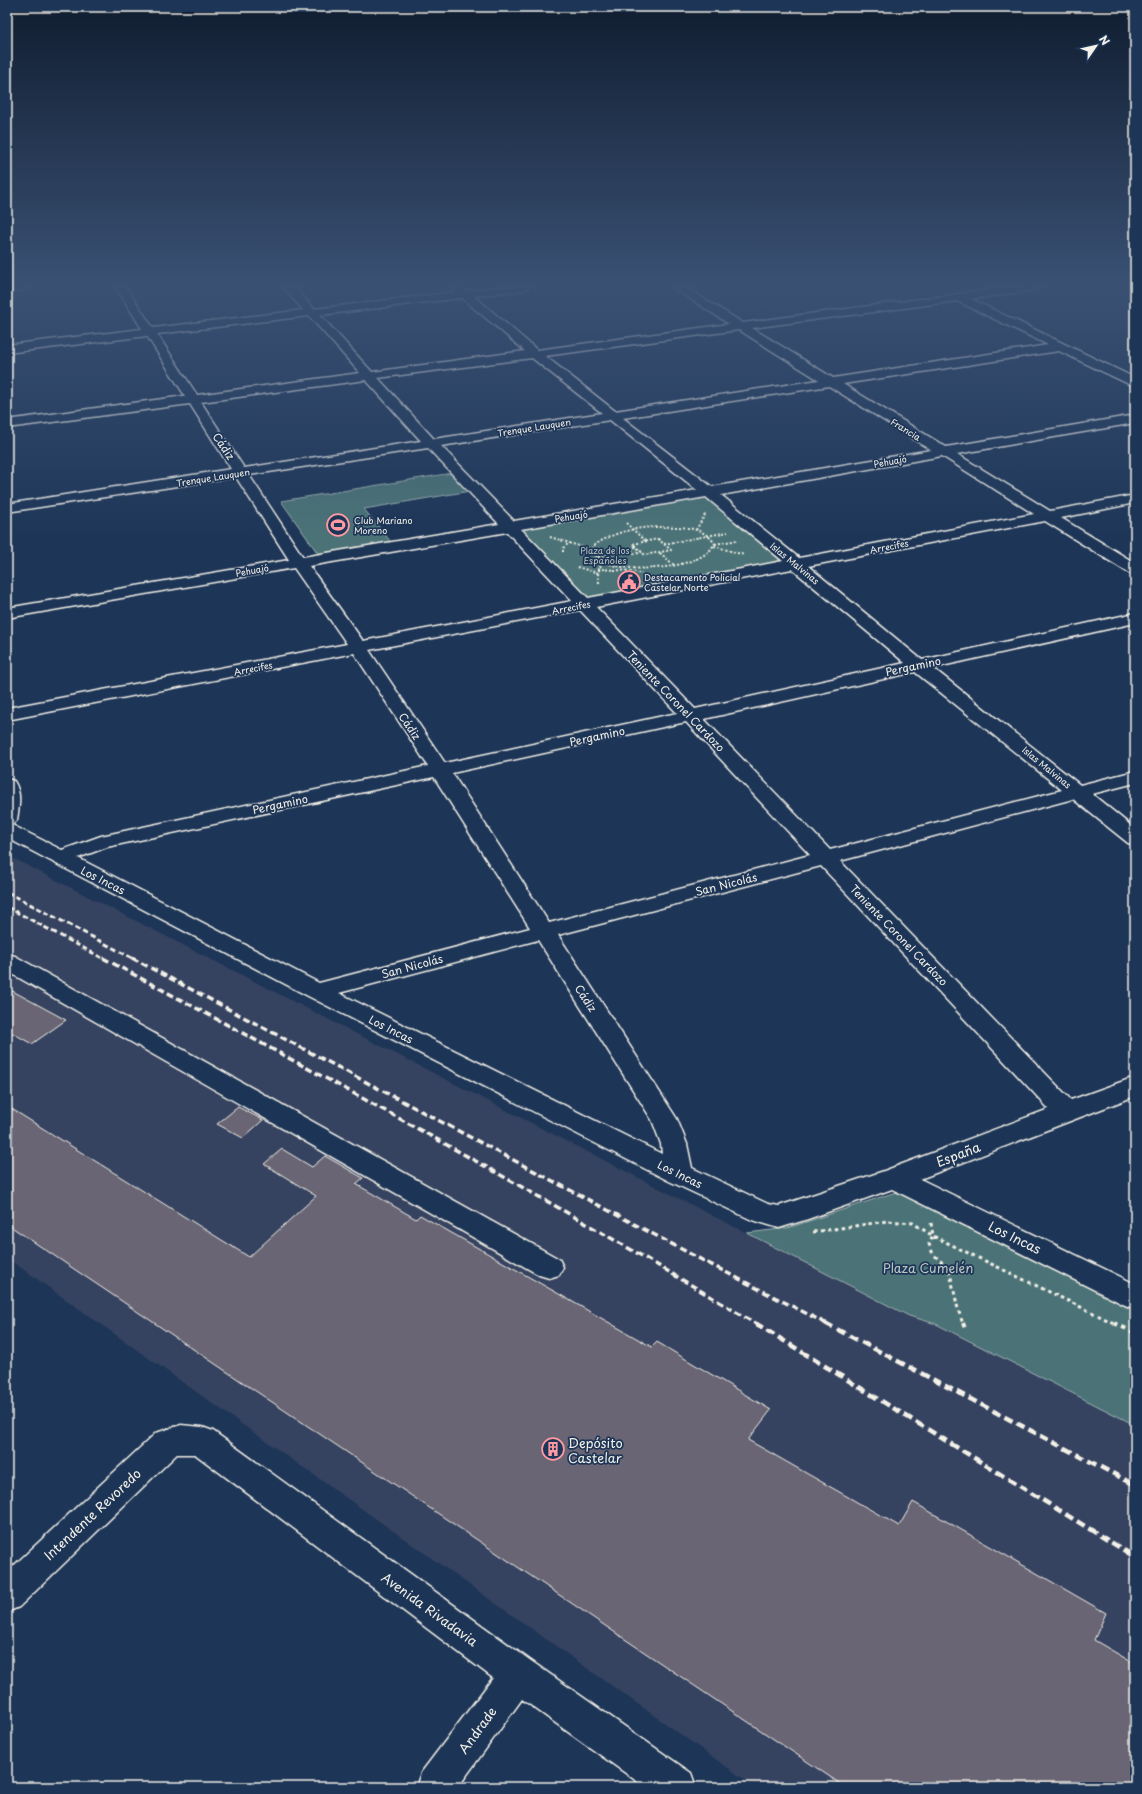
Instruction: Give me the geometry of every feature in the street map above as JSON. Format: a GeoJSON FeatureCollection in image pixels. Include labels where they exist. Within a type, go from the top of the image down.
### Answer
{"type":"FeatureCollection","features":[{"type":"Feature","properties":{"kind":"street","name":"Cádiz"},"geometry":{"type":"LineString","coordinates":[[174,371],[298,562],[440,770],[664,1119],[674,1144],[679,1174]]}},
{"type":"Feature","properties":{"kind":"street","name":"Teniente Coronel Cardozo"},"geometry":{"type":"LineString","coordinates":[[365,371],[431,443],[511,525],[690,716],[1067,1112]]}},
{"type":"Feature","properties":{"kind":"street"},"geometry":{"type":"LineString","coordinates":[[7,424],[401,371]]}},
{"type":"Feature","properties":{"kind":"street","name":"Islas Malvinas"},"geometry":{"type":"LineString","coordinates":[[556,371],[710,493],[918,665],[1135,839]]}},
{"type":"Feature","properties":{"kind":"street","name":"Francia"},"geometry":{"type":"LineString","coordinates":[[810,371],[1135,570]]}},
{"type":"Feature","properties":{"kind":"street","name":"Trenque Lauquen"},"geometry":{"type":"LineString","coordinates":[[7,508],[908,371]]}},
{"type":"Feature","properties":{"kind":"street"},"geometry":{"type":"LineString","coordinates":[[1111,371],[1135,383]]}},
{"type":"Feature","properties":{"kind":"street"},"geometry":{"type":"LineString","coordinates":[[1122,376],[1135,374]]}},
{"type":"Feature","properties":{"kind":"street","name":"Pehuajó"},"geometry":{"type":"LineString","coordinates":[[7,613],[511,525],[710,493],[941,451],[1135,419]]}},
{"type":"Feature","properties":{"kind":"street","name":"Arrecifes"},"geometry":{"type":"LineString","coordinates":[[7,714],[1135,499]]}},
{"type":"Feature","properties":{"kind":"street","name":"Pergamino"},"geometry":{"type":"LineString","coordinates":[[60,858],[101,842],[690,716],[1135,618]]}},
{"type":"Feature","properties":{"kind":"street","name":"San Nicolás"},"geometry":{"type":"LineString","coordinates":[[316,991],[1135,777]]}},
{"type":"Feature","properties":{"kind":"street"},"geometry":{"type":"LineString","coordinates":[[7,785],[10,798],[7,820]]}},
{"type":"Feature","properties":{"kind":"street","name":"Los Incas"},"geometry":{"type":"LineString","coordinates":[[7,830],[316,991],[679,1174],[762,1213],[779,1217]]}},
{"type":"Feature","properties":{"kind":"street"},"geometry":{"type":"LineString","coordinates":[[7,961],[549,1267]]}},
{"type":"Feature","properties":{"kind":"street","name":"España"},"geometry":{"type":"LineString","coordinates":[[779,1217],[795,1213],[894,1178],[1135,1086]]}},
{"type":"Feature","properties":{"kind":"street","name":"Los Incas"},"geometry":{"type":"LineString","coordinates":[[894,1178],[1135,1297]]}},
{"type":"Feature","properties":{"kind":"street","name":"Intendente Revoredo"},"geometry":{"type":"LineString","coordinates":[[7,1595],[167,1443],[181,1439]]}},
{"type":"Feature","properties":{"kind":"street","name":"Avenida Rivadavia"},"geometry":{"type":"LineString","coordinates":[[181,1439],[202,1441],[518,1674],[677,1787]]}},
{"type":"Feature","properties":{"kind":"street","name":"Andrade"},"geometry":{"type":"LineString","coordinates":[[435,1787],[518,1674]]}},
{"type":"Feature","properties":{"kind":"path"},"geometry":{"type":"LineString","coordinates":[[610,509],[646,542]]}},
{"type":"Feature","properties":{"kind":"path"},"geometry":{"type":"LineString","coordinates":[[676,526],[696,530],[710,536],[715,544],[707,553],[694,560],[676,565],[653,568],[623,567],[604,564],[594,558],[591,552],[593,546],[615,534],[632,529],[676,526]]}},
{"type":"Feature","properties":{"kind":"path"},"geometry":{"type":"LineString","coordinates":[[664,544],[752,528]]}},
{"type":"Feature","properties":{"kind":"path"},"geometry":{"type":"LineString","coordinates":[[658,539],[664,544],[671,550],[645,555],[633,544],[658,539]]}},
{"type":"Feature","properties":{"kind":"path"},"geometry":{"type":"LineString","coordinates":[[632,551],[630,548],[636,547]]}},
{"type":"Feature","properties":{"kind":"path"},"geometry":{"type":"LineString","coordinates":[[594,558],[632,551],[635,554],[642,552]]}},
{"type":"Feature","properties":{"kind":"path"},"geometry":{"type":"LineString","coordinates":[[575,567],[598,573]]}},
{"type":"Feature","properties":{"kind":"path"},"geometry":{"type":"LineString","coordinates":[[928,1194],[933,1236],[929,1244],[933,1254],[949,1269],[953,1281],[958,1309],[966,1331]]}},
{"type":"Feature","properties":{"kind":"path"},"geometry":{"type":"LineString","coordinates":[[810,1232],[888,1221],[913,1224],[933,1236],[1135,1333]]}},
{"type":"Feature","properties":{"kind":"shaded area"},"geometry":{"type":"Polygon","coordinates":[[[7,855],[909,1316],[936,1324],[1135,1425],[1135,1787],[755,1787],[7,1258],[7,855]]]}},
{"type":"Feature","properties":{"kind":"green space","name":"Club Mariano Moreno"},"geometry":{"type":"Polygon","coordinates":[[[452,473],[470,491],[364,509],[391,542],[319,555],[281,501],[452,473]]]}},
{"type":"Feature","properties":{"kind":"green space","name":"Plaza de los Españoles"},"geometry":{"type":"Polygon","coordinates":[[[706,498],[782,561],[588,599],[520,528],[706,498]]]}},
{"type":"Feature","properties":{"kind":"green space","name":"Plaza Cumelén"},"geometry":{"type":"Polygon","coordinates":[[[896,1192],[1135,1311],[1135,1425],[936,1324],[909,1316],[747,1233],[788,1228],[896,1192]]]}},
{"type":"Feature","properties":{"kind":"building"},"geometry":{"type":"Polygon","coordinates":[[[7,988],[66,1020],[32,1044],[7,1030],[7,988]]]}},
{"type":"Feature","properties":{"kind":"building","name":"Depósito Castelar"},"geometry":{"type":"Polygon","coordinates":[[[7,1106],[249,1257],[316,1196],[264,1164],[282,1149],[312,1167],[325,1156],[363,1178],[356,1184],[416,1219],[420,1215],[652,1347],[657,1342],[771,1410],[748,1440],[899,1526],[913,1502],[1106,1613],[1094,1640],[1135,1664],[1135,1787],[845,1787],[7,1224],[7,1106]]]}},
{"type":"Feature","properties":{"kind":"building"},"geometry":{"type":"Polygon","coordinates":[[[238,1107],[263,1120],[243,1138],[217,1124],[238,1107]]]}},
{"type":"Feature","properties":{"kind":"railway"},"geometry":{"type":"LineString","coordinates":[[7,892],[134,959]]}},
{"type":"Feature","properties":{"kind":"railway"},"geometry":{"type":"LineString","coordinates":[[7,907],[104,959]]}},
{"type":"Feature","properties":{"kind":"railway"},"geometry":{"type":"LineString","coordinates":[[103,958],[432,1136],[595,1229],[756,1324]]}},
{"type":"Feature","properties":{"kind":"railway"},"geometry":{"type":"LineString","coordinates":[[132,958],[702,1260],[827,1324]]}},
{"type":"Feature","properties":{"kind":"railway"},"geometry":{"type":"LineString","coordinates":[[755,1323],[1135,1557]]}},
{"type":"Feature","properties":{"kind":"railway"},"geometry":{"type":"LineString","coordinates":[[825,1323],[1135,1485]]}},
{"type":"Feature","properties":{"kind":"place","name":"Club Mariano Moreno"},"geometry":{"type":"Point","coordinates":[338,525]}},
{"type":"Feature","properties":{"kind":"place","name":"Destacamento Policial Castelar Norte"},"geometry":{"type":"Point","coordinates":[629,582]}},
{"type":"Feature","properties":{"kind":"place","name":"Depósito Castelar"},"geometry":{"type":"Point","coordinates":[553,1449]}}]}
